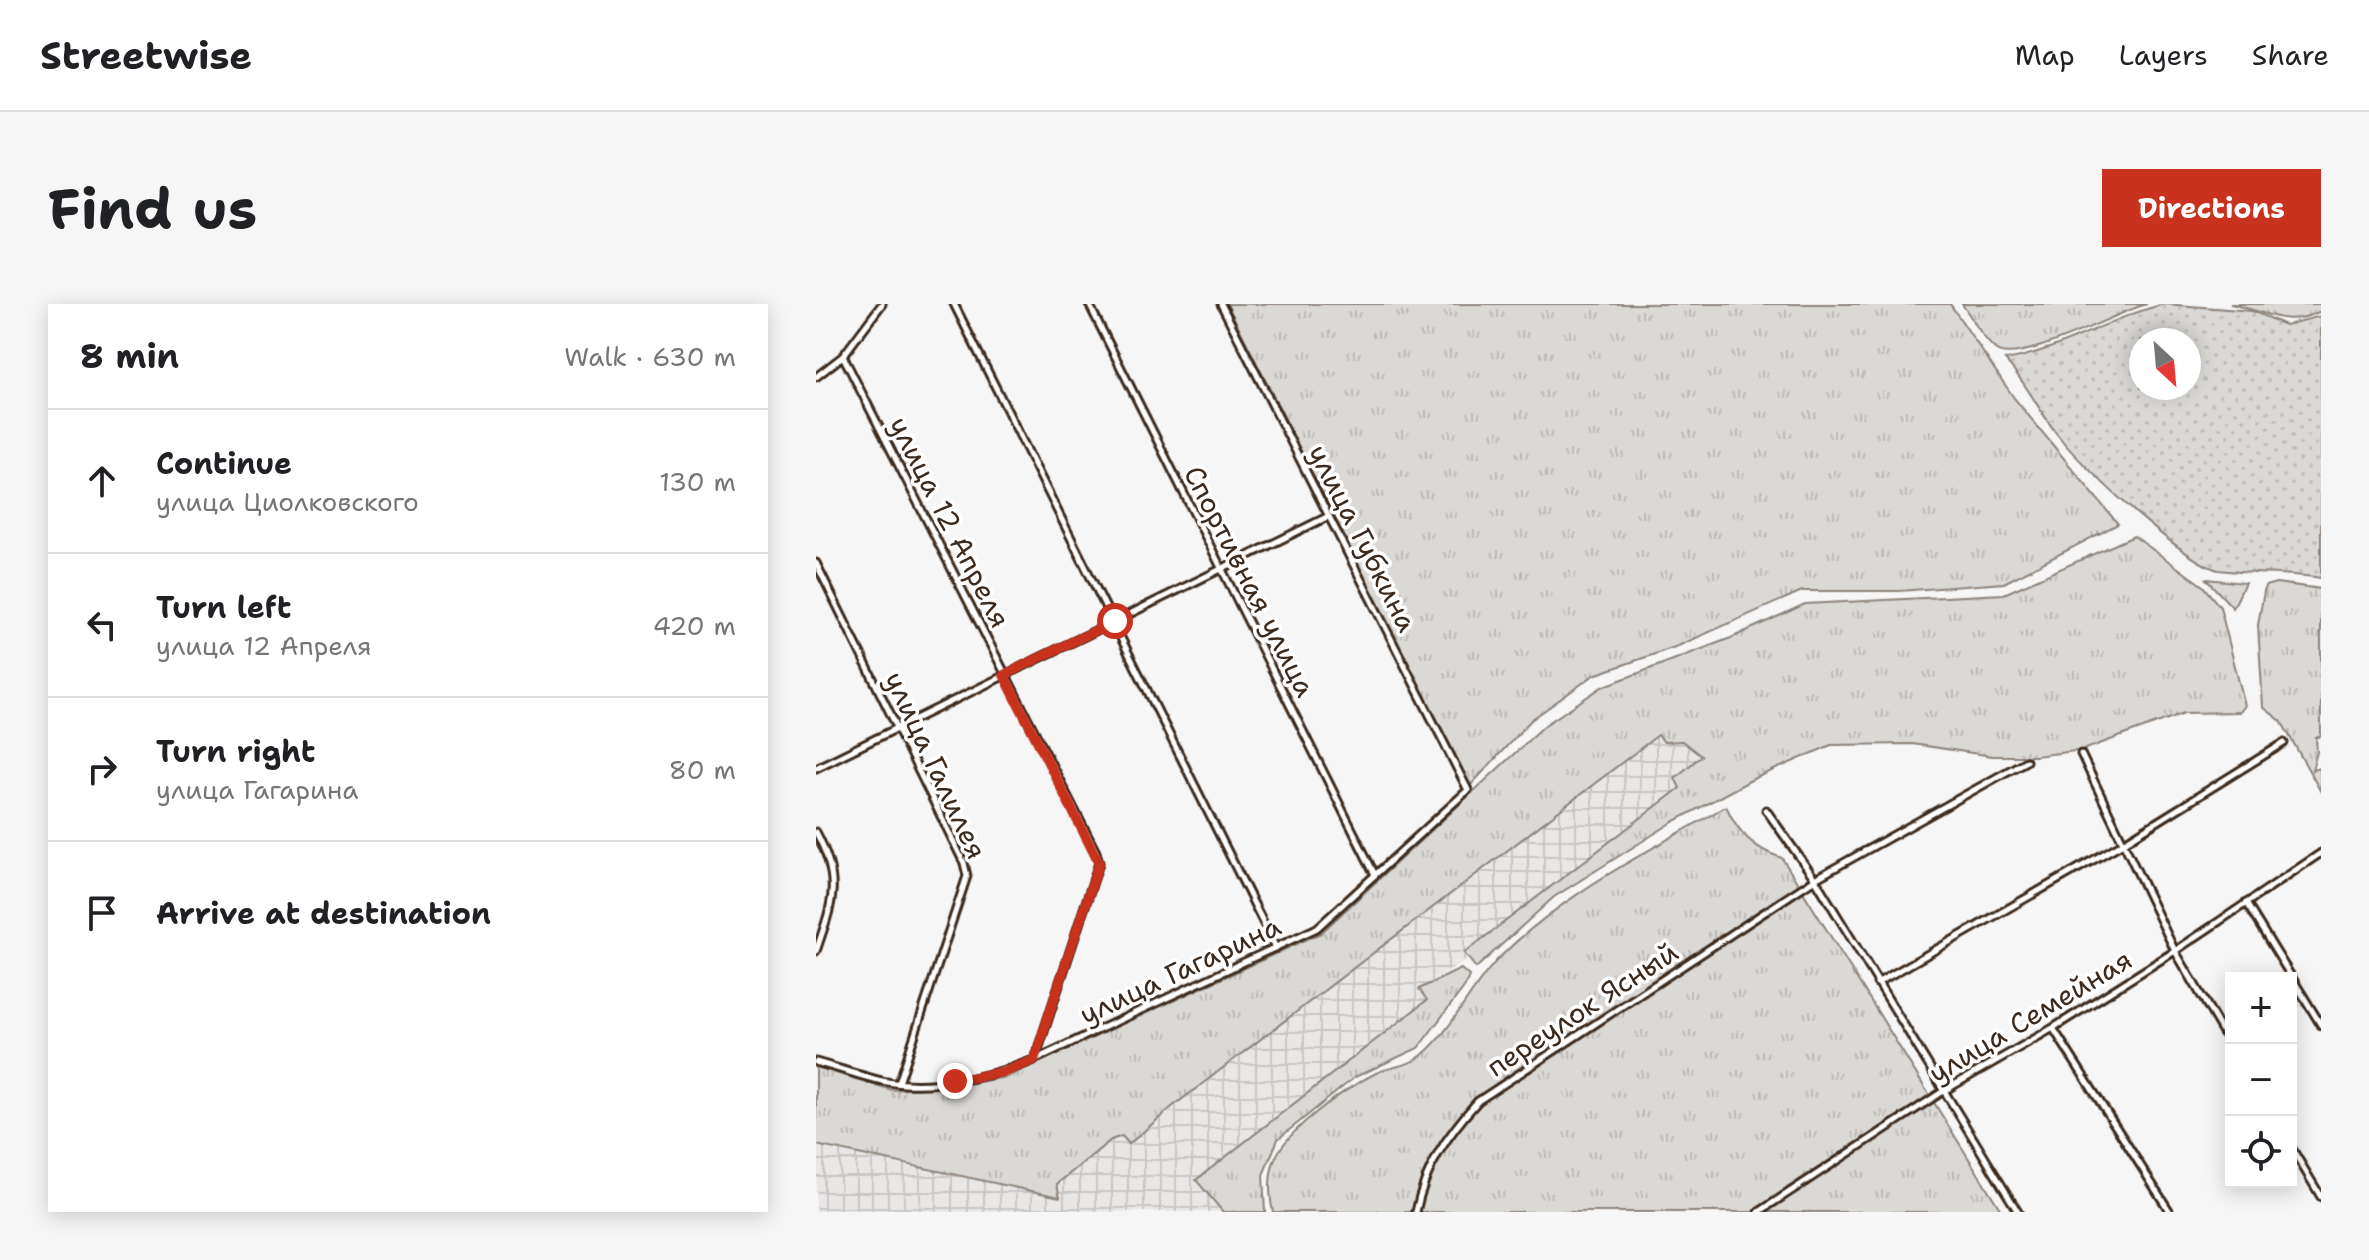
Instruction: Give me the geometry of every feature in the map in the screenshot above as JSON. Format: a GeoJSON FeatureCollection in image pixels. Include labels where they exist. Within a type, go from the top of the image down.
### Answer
{"type":"FeatureCollection","features":[{"type":"Feature","properties":{"kind":"street"},"geometry":{"type":"LineString","coordinates":[[816,377],[843,356],[882,304]]}},
{"type":"Feature","properties":{"kind":"street"},"geometry":{"type":"LineString","coordinates":[[954,304],[1276,948]]}},
{"type":"Feature","properties":{"kind":"street","name":"Спортивная улица"},"geometry":{"type":"LineString","coordinates":[[1089,304],[1375,875]]}},
{"type":"Feature","properties":{"kind":"street","name":"улица Губкина"},"geometry":{"type":"LineString","coordinates":[[1221,304],[1468,790]]}},
{"type":"Feature","properties":{"kind":"street","name":"улица 12 Апреля"},"geometry":{"type":"LineString","coordinates":[[843,356],[1099,863],[1034,1060]]}},
{"type":"Feature","properties":{"kind":"street"},"geometry":{"type":"LineString","coordinates":[[816,768],[1329,516]]}},
{"type":"Feature","properties":{"kind":"street","name":"улица Галилея"},"geometry":{"type":"LineString","coordinates":[[816,563],[967,876],[899,1083]]}},
{"type":"Feature","properties":{"kind":"street"},"geometry":{"type":"LineString","coordinates":[[1877,983],[2123,843],[2284,743]]}},
{"type":"Feature","properties":{"kind":"street"},"geometry":{"type":"LineString","coordinates":[[2081,754],[2175,951],[2230,1044]]}},
{"type":"Feature","properties":{"kind":"street","name":"переулок Ясный"},"geometry":{"type":"LineString","coordinates":[[1416,1212],[1420,1191],[1446,1137],[1478,1101],[1815,879],[2026,761]]}},
{"type":"Feature","properties":{"kind":"street","name":"улица Гагарина"},"geometry":{"type":"LineString","coordinates":[[816,1062],[899,1083],[955,1081],[1007,1071],[1034,1060],[1317,928],[1468,790]]}},
{"type":"Feature","properties":{"kind":"street"},"geometry":{"type":"LineString","coordinates":[[1766,810],[1815,879],[1942,1092],[2018,1212]]}},
{"type":"Feature","properties":{"kind":"street"},"geometry":{"type":"LineString","coordinates":[[816,832],[834,875],[834,900],[816,951]]}},
{"type":"Feature","properties":{"kind":"street","name":"улица Семейная"},"geometry":{"type":"LineString","coordinates":[[1759,1212],[1942,1092],[2053,1028],[2175,951],[2321,853]]}},
{"type":"Feature","properties":{"kind":"street"},"geometry":{"type":"LineString","coordinates":[[2246,903],[2321,1025]]}},
{"type":"Feature","properties":{"kind":"street"},"geometry":{"type":"LineString","coordinates":[[2053,1028],[2170,1212]]}},
{"type":"Feature","properties":{"kind":"street"},"geometry":{"type":"LineString","coordinates":[[2297,1157],[2321,1197]]}},
{"type":"Feature","properties":{"kind":"shaded area"},"geometry":{"type":"Polygon","coordinates":[[[1658,735],[1664,742],[1682,741],[1702,756],[1675,778],[1680,788],[1464,953],[1467,960],[1419,989],[1427,1000],[1197,1180],[1223,1212],[816,1212],[816,1145],[1059,1197],[1057,1184],[1111,1140],[1122,1136],[1130,1144],[1172,1107],[1658,735]]]}},
{"type":"Feature","properties":{"kind":"green space"},"geometry":{"type":"Polygon","coordinates":[[[1227,304],[1950,304],[2014,398],[2118,524],[2004,583],[1899,591],[1802,591],[1678,646],[1594,675],[1531,720],[1470,786],[1227,304]]]}},
{"type":"Feature","properties":{"kind":"green space"},"geometry":{"type":"Polygon","coordinates":[[[1962,304],[2147,304],[2045,345],[2006,353],[1995,349],[1981,334],[1962,304]]]}},
{"type":"Feature","properties":{"kind":"green space"},"geometry":{"type":"Polygon","coordinates":[[[2165,304],[2252,311],[2285,325],[2321,316],[2321,578],[2219,570],[2184,551],[2112,492],[2073,453],[2005,360],[2046,349],[2165,304]]]}},
{"type":"Feature","properties":{"kind":"green space"},"geometry":{"type":"Polygon","coordinates":[[[2230,304],[2321,304],[2321,311],[2286,319],[2230,304]]]}},
{"type":"Feature","properties":{"kind":"green space"},"geometry":{"type":"Polygon","coordinates":[[[2134,536],[2203,586],[2220,607],[2245,706],[2240,712],[2184,713],[2083,750],[2035,756],[1992,756],[1912,744],[1831,745],[1751,780],[1673,822],[1554,897],[1476,968],[1464,953],[1680,788],[1675,778],[1701,756],[1682,741],[1664,742],[1658,735],[1172,1107],[1129,1144],[1122,1136],[1111,1140],[1057,1184],[1060,1197],[816,1145],[816,1067],[892,1090],[955,1086],[1007,1077],[1321,933],[1545,725],[1602,687],[1731,638],[1805,604],[2004,594],[2134,536]]]}},
{"type":"Feature","properties":{"kind":"green space"},"geometry":{"type":"Polygon","coordinates":[[[2206,579],[2245,583],[2233,608],[2206,579]]]}},
{"type":"Feature","properties":{"kind":"green space"},"geometry":{"type":"Polygon","coordinates":[[[2276,583],[2321,589],[2321,736],[2316,738],[2317,752],[2312,770],[2320,768],[2321,792],[2281,721],[2263,707],[2258,625],[2265,586],[2276,583]]]}},
{"type":"Feature","properties":{"kind":"green space"},"geometry":{"type":"Polygon","coordinates":[[[1726,806],[1748,839],[1782,858],[2002,1212],[1273,1212],[1270,1185],[1275,1159],[1305,1122],[1364,1080],[1421,1056],[1443,1034],[1489,969],[1552,912],[1608,874],[1726,806]]]}},
{"type":"Feature","properties":{"kind":"green space"},"geometry":{"type":"Polygon","coordinates":[[[1461,969],[1469,976],[1465,986],[1418,1048],[1355,1077],[1278,1139],[1263,1175],[1265,1212],[1223,1212],[1196,1180],[1427,1000],[1419,989],[1461,969]]]}},
{"type":"Feature","properties":{"kind":"route"},"geometry":{"type":"LineString","coordinates":[[955,1081],[1007,1071],[1034,1060],[1099,863],[1004,675],[1115,621]]}}]}
